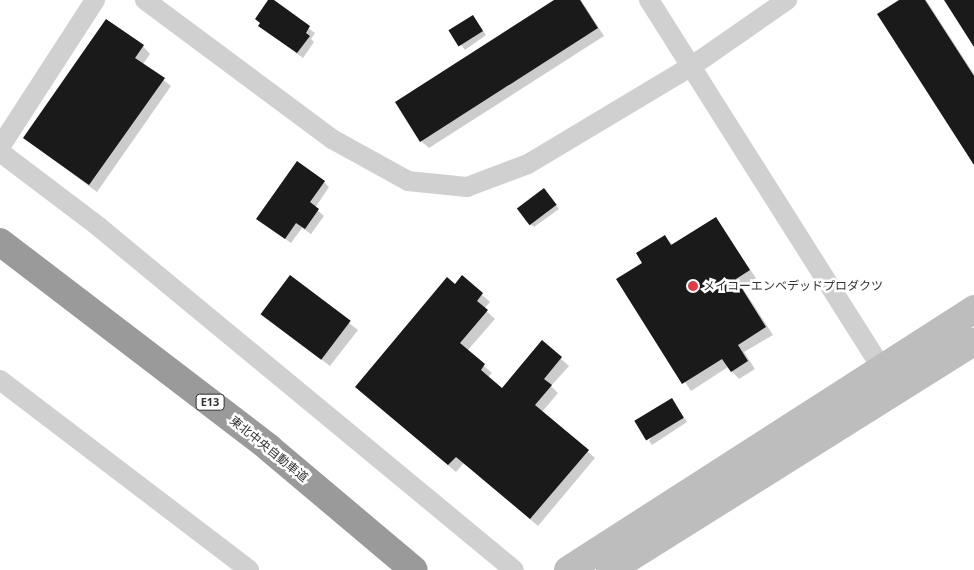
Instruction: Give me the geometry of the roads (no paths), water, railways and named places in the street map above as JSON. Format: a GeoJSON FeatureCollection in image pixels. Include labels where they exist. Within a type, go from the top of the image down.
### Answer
{"type":"FeatureCollection","features":[{"type":"Feature","properties":{"kind":"highway","name":"東北中央自動車道"},"geometry":{"type":"LineString","coordinates":[[0,242],[268,448],[414,570]]}},
{"type":"Feature","properties":{"kind":"highway","name":"東北中央自動車道"},"geometry":{"type":"LineString","coordinates":[[0,262],[259,460],[390,570]]}},
{"type":"Feature","properties":{"kind":"street"},"geometry":{"type":"LineString","coordinates":[[0,147],[95,0]]}},
{"type":"Feature","properties":{"kind":"street"},"geometry":{"type":"LineString","coordinates":[[145,0],[332,139],[408,181],[467,187],[528,164],[692,66],[787,0]]}},
{"type":"Feature","properties":{"kind":"street"},"geometry":{"type":"LineString","coordinates":[[649,0],[889,380]]}},
{"type":"Feature","properties":{"kind":"street"},"geometry":{"type":"LineString","coordinates":[[0,152],[99,227],[514,570]]}},
{"type":"Feature","properties":{"kind":"street"},"geometry":{"type":"LineString","coordinates":[[610,570],[889,380],[971,318]]}},
{"type":"Feature","properties":{"kind":"street"},"geometry":{"type":"LineString","coordinates":[[568,570],[889,380],[974,342]]}},
{"type":"Feature","properties":{"kind":"street"},"geometry":{"type":"LineString","coordinates":[[0,380],[249,570]]}},
{"type":"Feature","properties":{"kind":"place","name":"メイコーエンベデッドプロダクツ"},"geometry":{"type":"Point","coordinates":[693,286]}}]}
